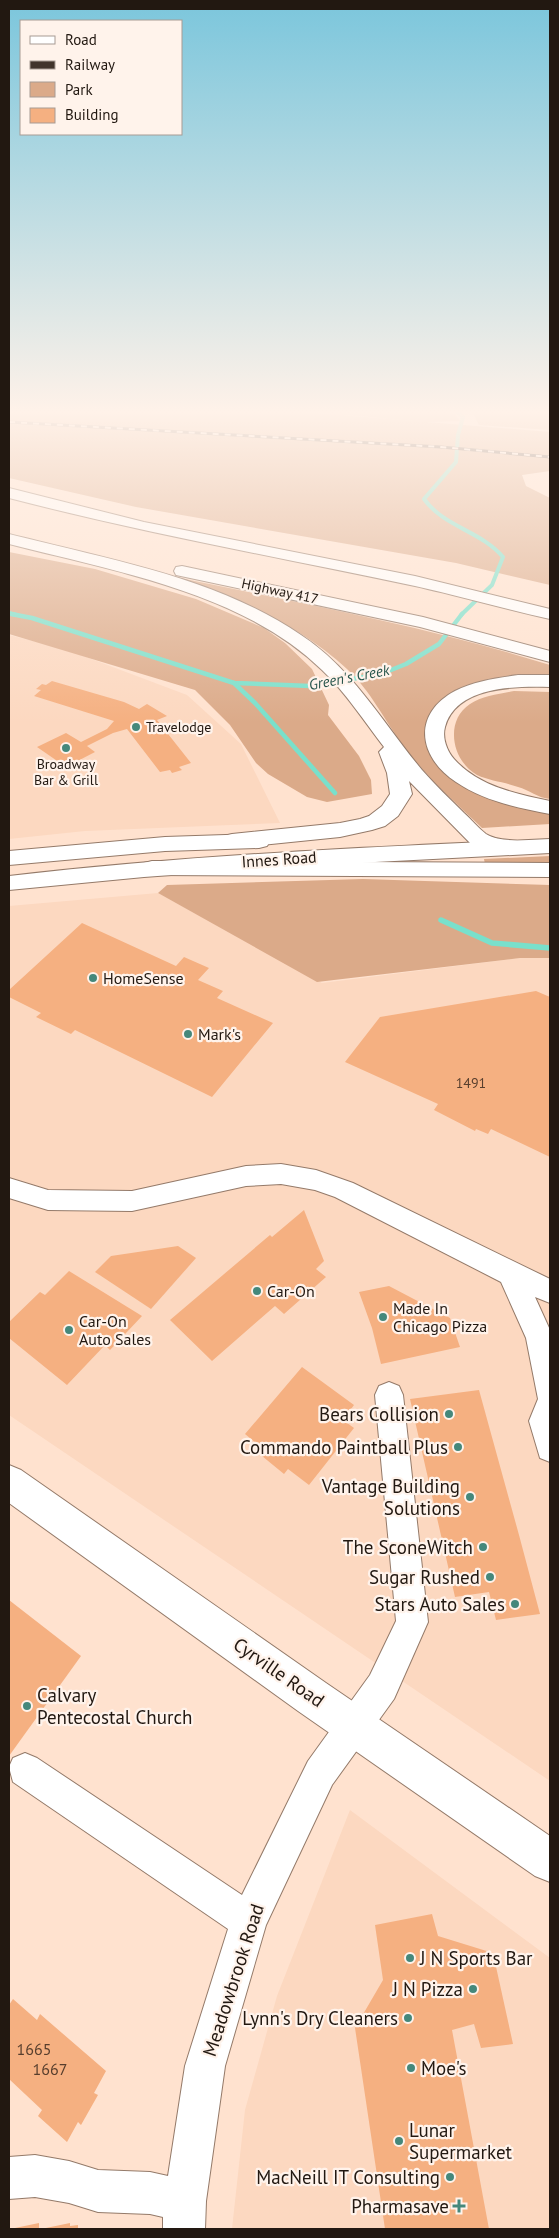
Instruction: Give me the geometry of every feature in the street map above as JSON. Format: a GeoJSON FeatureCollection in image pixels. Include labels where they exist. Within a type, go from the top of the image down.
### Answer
{"type":"FeatureCollection","features":[{"type":"Feature","properties":{"kind":"main road"},"geometry":{"type":"LineString","coordinates":[[95,514],[139,525],[462,584],[495,583]]}},
{"type":"Feature","properties":{"kind":"main road","name":"Highway 417"},"geometry":{"type":"LineString","coordinates":[[9,532],[62,546],[423,622],[550,657]]}},
{"type":"Feature","properties":{"kind":"main road"},"geometry":{"type":"LineString","coordinates":[[9,539],[161,580],[222,600],[282,630],[330,666],[410,769],[479,839],[493,845],[515,847]]}},
{"type":"Feature","properties":{"kind":"main road"},"geometry":{"type":"LineString","coordinates":[[462,584],[502,601],[550,614]]}},
{"type":"Feature","properties":{"kind":"main road"},"geometry":{"type":"LineString","coordinates":[[550,681],[510,681],[470,691],[454,700],[442,711],[435,723],[434,734],[436,746],[445,761],[474,784],[507,798],[550,807]]}},
{"type":"Feature","properties":{"kind":"main road"},"geometry":{"type":"LineString","coordinates":[[232,841],[357,827],[377,820],[390,811],[399,799],[401,788],[397,773],[376,723]]}},
{"type":"Feature","properties":{"kind":"main road","name":"Innes Road"},"geometry":{"type":"LineString","coordinates":[[9,858],[108,848],[232,841],[302,842],[550,832]]}},
{"type":"Feature","properties":{"kind":"main road","name":"Innes Road"},"geometry":{"type":"LineString","coordinates":[[9,883],[152,868],[347,855],[550,846]]}},
{"type":"Feature","properties":{"kind":"main road"},"geometry":{"type":"LineString","coordinates":[[152,868],[550,870]]}},
{"type":"Feature","properties":{"kind":"main road","name":"Cyrville Road"},"geometry":{"type":"LineString","coordinates":[[9,1482],[312,1697],[356,1725],[550,1861]]}},
{"type":"Feature","properties":{"kind":"street"},"geometry":{"type":"LineString","coordinates":[[9,1188],[48,1200],[132,1201],[246,1176],[292,1175],[316,1180],[344,1190],[510,1274],[550,1291]]}},
{"type":"Feature","properties":{"kind":"street"},"geometry":{"type":"LineString","coordinates":[[510,1274],[540,1338],[550,1393]]}},
{"type":"Feature","properties":{"kind":"street","name":"Meadowbrook Road"},"geometry":{"type":"LineString","coordinates":[[184,2215],[205,2066],[249,1921],[320,1772],[382,1687],[412,1622],[389,1395]]}},
{"type":"Feature","properties":{"kind":"street"},"geometry":{"type":"LineString","coordinates":[[550,1405],[544,1421],[550,1448]]}},
{"type":"Feature","properties":{"kind":"street"},"geometry":{"type":"LineString","coordinates":[[25,1770],[249,1921]]}},
{"type":"Feature","properties":{"kind":"street"},"geometry":{"type":"LineString","coordinates":[[9,2178],[35,2176],[68,2182],[98,2192],[150,2193],[184,2215]]}},
{"type":"Feature","properties":{"kind":"shaded area"},"geometry":{"type":"Polygon","coordinates":[[[9,635],[65,649],[187,695],[241,744],[280,823],[85,831],[9,839],[9,635]]]}},
{"type":"Feature","properties":{"kind":"shaded area"},"geometry":{"type":"Polygon","coordinates":[[[158,893],[322,983],[520,958],[550,958],[550,1781],[9,1415],[9,906],[158,893]]]}},
{"type":"Feature","properties":{"kind":"shaded area"},"geometry":{"type":"Polygon","coordinates":[[[350,1810],[550,1958],[550,2229],[232,2229],[245,2110],[277,1996],[350,1810]]]}},
{"type":"Feature","properties":{"kind":"green space"},"geometry":{"type":"Polygon","coordinates":[[[179,514],[550,514],[550,585],[456,563],[179,514]]]}},
{"type":"Feature","properties":{"kind":"green space"},"geometry":{"type":"Polygon","coordinates":[[[9,552],[95,569],[196,599],[264,628],[285,643],[312,669],[329,705],[328,715],[359,756],[371,780],[372,794],[327,802],[307,797],[268,774],[256,763],[230,725],[195,690],[9,634],[9,552]]]}},
{"type":"Feature","properties":{"kind":"green space"},"geometry":{"type":"Polygon","coordinates":[[[151,572],[402,625],[501,650],[550,665],[550,677],[496,679],[478,682],[461,689],[446,698],[435,710],[427,727],[426,739],[428,750],[434,762],[454,780],[466,788],[507,804],[550,813],[550,824],[482,828],[421,767],[356,678],[325,651],[303,635],[255,609],[204,589],[151,572]]]}},
{"type":"Feature","properties":{"kind":"green space"},"geometry":{"type":"Polygon","coordinates":[[[514,691],[550,692],[550,799],[513,785],[477,775],[468,769],[457,751],[454,741],[454,730],[462,711],[480,699],[514,691]]]}},
{"type":"Feature","properties":{"kind":"green space"},"geometry":{"type":"Polygon","coordinates":[[[550,856],[550,866],[485,864],[484,859],[550,856]]]}},
{"type":"Feature","properties":{"kind":"green space"},"geometry":{"type":"Polygon","coordinates":[[[363,879],[550,885],[550,958],[520,958],[317,982],[158,893],[167,885],[363,879]]]}},
{"type":"Feature","properties":{"kind":"building","name":"Travelodge"},"geometry":{"type":"Polygon","coordinates":[[[52,681],[124,702],[139,709],[147,704],[167,716],[157,720],[191,763],[179,767],[182,770],[172,773],[170,770],[160,772],[127,729],[113,733],[87,746],[95,752],[66,767],[37,747],[66,733],[81,742],[107,729],[114,721],[34,696],[41,690],[36,689],[42,684],[46,685],[52,681]]]}},
{"type":"Feature","properties":{"kind":"building"},"geometry":{"type":"Polygon","coordinates":[[[82,923],[176,966],[184,957],[209,968],[198,980],[223,991],[217,998],[273,1023],[212,1097],[75,1030],[71,1034],[36,1017],[41,1013],[9,997],[9,990],[82,923]]]}},
{"type":"Feature","properties":{"kind":"building"},"geometry":{"type":"Polygon","coordinates":[[[536,991],[550,997],[550,1157],[491,1129],[488,1134],[476,1129],[475,1131],[434,1110],[438,1104],[345,1062],[380,1017],[536,991]]]}},
{"type":"Feature","properties":{"kind":"building","name":"Car-On"},"geometry":{"type":"Polygon","coordinates":[[[304,1210],[324,1261],[316,1269],[326,1277],[284,1314],[275,1306],[212,1361],[170,1320],[270,1235],[272,1237],[304,1210]]]}},
{"type":"Feature","properties":{"kind":"building"},"geometry":{"type":"Polygon","coordinates":[[[178,1246],[196,1258],[151,1309],[95,1272],[111,1256],[178,1246]]]}},
{"type":"Feature","properties":{"kind":"building","name":"Car-On Auto Sales"},"geometry":{"type":"Polygon","coordinates":[[[69,1271],[142,1316],[110,1350],[105,1345],[67,1385],[9,1338],[9,1322],[40,1292],[45,1295],[69,1271]]]}},
{"type":"Feature","properties":{"kind":"building"},"geometry":{"type":"Polygon","coordinates":[[[389,1286],[450,1318],[460,1347],[381,1364],[372,1328],[359,1292],[389,1286]]]}},
{"type":"Feature","properties":{"kind":"building"},"geometry":{"type":"Polygon","coordinates":[[[302,1367],[354,1405],[343,1420],[354,1428],[309,1485],[288,1469],[284,1474],[262,1456],[266,1451],[245,1434],[302,1367]]]}},
{"type":"Feature","properties":{"kind":"building"},"geometry":{"type":"Polygon","coordinates":[[[479,1390],[540,1614],[496,1620],[489,1592],[455,1597],[410,1399],[479,1390]]]}},
{"type":"Feature","properties":{"kind":"building","name":"Calvary Pentecostal Church"},"geometry":{"type":"Polygon","coordinates":[[[9,1600],[81,1656],[9,1756],[9,1600]]]}},
{"type":"Feature","properties":{"kind":"building"},"geometry":{"type":"Polygon","coordinates":[[[432,1914],[438,1936],[493,1953],[513,2044],[481,2048],[474,2024],[452,2030],[489,2229],[385,2229],[355,2028],[383,1980],[375,1925],[432,1914]]]}},
{"type":"Feature","properties":{"kind":"building"},"geometry":{"type":"Polygon","coordinates":[[[13,1999],[37,2020],[40,2014],[106,2071],[94,2093],[98,2095],[81,2125],[78,2122],[67,2142],[38,2116],[42,2110],[9,2079],[9,2005],[13,1999]]]}},
{"type":"Feature","properties":{"kind":"building"},"geometry":{"type":"Polygon","coordinates":[[[39,2223],[39,2229],[15,2229],[15,2228],[39,2223]]]}},
{"type":"Feature","properties":{"kind":"building"},"geometry":{"type":"Polygon","coordinates":[[[70,2223],[70,2226],[78,2225],[78,2229],[41,2229],[70,2223]]]}},
{"type":"Feature","properties":{"kind":"waterway","name":"Green's Creek"},"geometry":{"type":"LineString","coordinates":[[440,514],[484,541],[503,557],[492,585],[462,614]]}},
{"type":"Feature","properties":{"kind":"waterway","name":"Green's Creek"},"geometry":{"type":"LineString","coordinates":[[9,613],[17,615]]}},
{"type":"Feature","properties":{"kind":"waterway","name":"Green's Creek"},"geometry":{"type":"LineString","coordinates":[[11,614],[32,618],[234,683]]}},
{"type":"Feature","properties":{"kind":"waterway","name":"Green's Creek"},"geometry":{"type":"LineString","coordinates":[[234,683],[310,686],[381,674],[406,664],[439,644],[462,614]]}},
{"type":"Feature","properties":{"kind":"waterway"},"geometry":{"type":"LineString","coordinates":[[234,683],[255,703],[335,793]]}},
{"type":"Feature","properties":{"kind":"waterway"},"geometry":{"type":"LineString","coordinates":[[441,920],[492,943],[550,948]]}},
{"type":"Feature","properties":{"kind":"place","name":"Travelodge"},"geometry":{"type":"Point","coordinates":[136,727]}},
{"type":"Feature","properties":{"kind":"place","name":"Broadway Bar & Grill"},"geometry":{"type":"Point","coordinates":[66,748]}},
{"type":"Feature","properties":{"kind":"place","name":"HomeSense"},"geometry":{"type":"Point","coordinates":[93,978]}},
{"type":"Feature","properties":{"kind":"place","name":"Mark's"},"geometry":{"type":"Point","coordinates":[188,1034]}},
{"type":"Feature","properties":{"kind":"place","name":"Car-On"},"geometry":{"type":"Point","coordinates":[257,1291]}},
{"type":"Feature","properties":{"kind":"place","name":"Made In Chicago Pizza"},"geometry":{"type":"Point","coordinates":[383,1317]}},
{"type":"Feature","properties":{"kind":"place","name":"Car-On Auto Sales"},"geometry":{"type":"Point","coordinates":[69,1330]}},
{"type":"Feature","properties":{"kind":"place","name":"Bears Collision"},"geometry":{"type":"Point","coordinates":[449,1414]}},
{"type":"Feature","properties":{"kind":"place","name":"Commando Paintball Plus"},"geometry":{"type":"Point","coordinates":[458,1447]}},
{"type":"Feature","properties":{"kind":"place","name":"Vantage Building Solutions"},"geometry":{"type":"Point","coordinates":[470,1497]}},
{"type":"Feature","properties":{"kind":"place","name":"The SconeWitch"},"geometry":{"type":"Point","coordinates":[483,1547]}},
{"type":"Feature","properties":{"kind":"place","name":"Sugar Rushed"},"geometry":{"type":"Point","coordinates":[490,1577]}},
{"type":"Feature","properties":{"kind":"place","name":"Stars Auto Sales"},"geometry":{"type":"Point","coordinates":[515,1604]}},
{"type":"Feature","properties":{"kind":"place","name":"Calvary Pentecostal Church"},"geometry":{"type":"Point","coordinates":[27,1706]}},
{"type":"Feature","properties":{"kind":"place","name":"J N Sports Bar"},"geometry":{"type":"Point","coordinates":[410,1958]}},
{"type":"Feature","properties":{"kind":"place","name":"J N Pizza"},"geometry":{"type":"Point","coordinates":[473,1989]}},
{"type":"Feature","properties":{"kind":"place","name":"Lynn's Dry Cleaners"},"geometry":{"type":"Point","coordinates":[408,2018]}},
{"type":"Feature","properties":{"kind":"place","name":"Moe's"},"geometry":{"type":"Point","coordinates":[411,2068]}},
{"type":"Feature","properties":{"kind":"place","name":"Lunar Supermarket"},"geometry":{"type":"Point","coordinates":[399,2141]}},
{"type":"Feature","properties":{"kind":"place","name":"MacNeill IT Consulting"},"geometry":{"type":"Point","coordinates":[450,2177]}},
{"type":"Feature","properties":{"kind":"place","name":"Pharmasave"},"geometry":{"type":"Point","coordinates":[459,2206]}}]}
